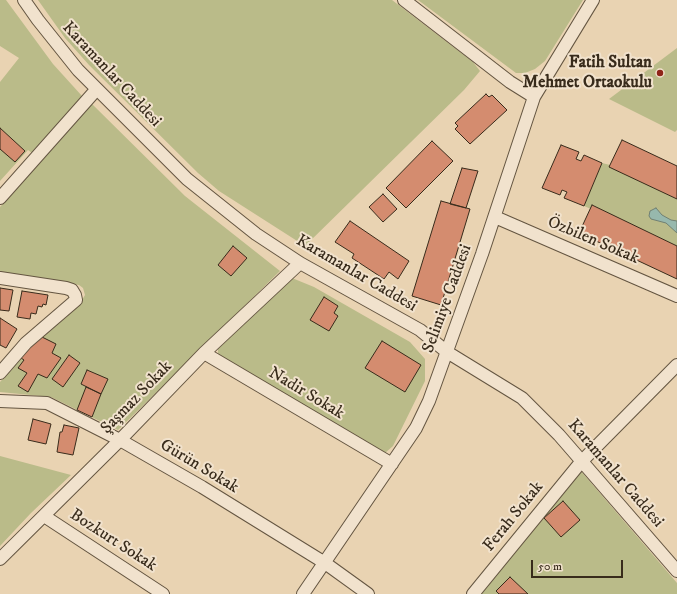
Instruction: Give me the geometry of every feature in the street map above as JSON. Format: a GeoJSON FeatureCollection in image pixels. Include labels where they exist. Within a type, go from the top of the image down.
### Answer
{"type":"FeatureCollection","features":[{"type":"Feature","properties":{"kind":"street","name":"Karamanlar Caddesi"},"geometry":{"type":"LineString","coordinates":[[24,0],[38,20],[96,90],[187,179],[256,234],[300,263],[420,330],[447,352],[522,398],[559,435],[677,571]]}},
{"type":"Feature","properties":{"kind":"street"},"geometry":{"type":"LineString","coordinates":[[404,0],[510,82],[534,97]]}},
{"type":"Feature","properties":{"kind":"street","name":"Selimiye Caddesi"},"geometry":{"type":"LineString","coordinates":[[303,594],[416,428],[426,408],[495,217],[534,97],[593,0]]}},
{"type":"Feature","properties":{"kind":"street"},"geometry":{"type":"LineString","coordinates":[[0,198],[96,90]]}},
{"type":"Feature","properties":{"kind":"street","name":"Özbilen Sokak"},"geometry":{"type":"LineString","coordinates":[[495,217],[677,296]]}},
{"type":"Feature","properties":{"kind":"street","name":"Şaşmaz Sokak"},"geometry":{"type":"LineString","coordinates":[[0,559],[120,440],[204,353],[300,263]]}},
{"type":"Feature","properties":{"kind":"street"},"geometry":{"type":"LineString","coordinates":[[0,278],[66,288],[72,290],[76,295],[76,300],[26,343],[0,373]]}},
{"type":"Feature","properties":{"kind":"street","name":"Nadir Sokak"},"geometry":{"type":"LineString","coordinates":[[204,353],[392,464]]}},
{"type":"Feature","properties":{"kind":"street","name":"Ferah Sokak"},"geometry":{"type":"LineString","coordinates":[[473,594],[581,462],[677,365]]}},
{"type":"Feature","properties":{"kind":"street","name":"Gürün Sokak"},"geometry":{"type":"LineString","coordinates":[[0,401],[47,403],[120,440],[202,487],[325,563],[368,594]]}},
{"type":"Feature","properties":{"kind":"street","name":"Bozkurt Sokak"},"geometry":{"type":"LineString","coordinates":[[44,516],[163,594]]}},
{"type":"Feature","properties":{"kind":"green space"},"geometry":{"type":"Polygon","coordinates":[[[0,0],[6,0],[53,64],[82,96],[32,153],[28,150],[0,181],[0,82],[19,58],[0,46],[0,0]]]}},
{"type":"Feature","properties":{"kind":"green space"},"geometry":{"type":"Polygon","coordinates":[[[38,0],[392,0],[473,62],[480,71],[464,90],[305,246],[219,191],[198,173],[89,65],[65,38],[38,0]]]}},
{"type":"Feature","properties":{"kind":"green space"},"geometry":{"type":"Polygon","coordinates":[[[418,0],[583,0],[545,61],[535,69],[525,73],[516,73],[418,0]]]}},
{"type":"Feature","properties":{"kind":"green space","name":"Fatih Sultan Mehmet Ortaokulu"},"geometry":{"type":"Polygon","coordinates":[[[677,48],[677,130],[675,132],[609,99],[677,48]]]}},
{"type":"Feature","properties":{"kind":"green space"},"geometry":{"type":"Polygon","coordinates":[[[92,104],[185,196],[280,271],[118,430],[51,397],[0,392],[0,382],[42,334],[71,312],[81,302],[85,295],[83,288],[79,285],[0,272],[0,207],[92,104]]]}},
{"type":"Feature","properties":{"kind":"green space"},"geometry":{"type":"Polygon","coordinates":[[[602,163],[610,165],[610,167],[677,199],[677,246],[593,206],[591,209],[584,206],[602,163]]]}},
{"type":"Feature","properties":{"kind":"green space"},"geometry":{"type":"Polygon","coordinates":[[[292,278],[314,287],[410,342],[425,359],[425,381],[393,446],[385,453],[218,356],[218,349],[292,278]]]}},
{"type":"Feature","properties":{"kind":"green space"},"geometry":{"type":"Polygon","coordinates":[[[0,456],[71,475],[31,513],[0,546],[0,456]]]}},
{"type":"Feature","properties":{"kind":"green space"},"geometry":{"type":"Polygon","coordinates":[[[580,470],[677,583],[677,594],[480,594],[580,470]]]}},
{"type":"Feature","properties":{"kind":"water"},"geometry":{"type":"Polygon","coordinates":[[[656,208],[662,215],[671,220],[677,221],[677,233],[666,223],[651,219],[649,216],[650,211],[656,208]]]}},
{"type":"Feature","properties":{"kind":"building"},"geometry":{"type":"Polygon","coordinates":[[[486,94],[489,97],[492,95],[507,110],[470,144],[455,129],[458,126],[455,123],[486,94]]]}},
{"type":"Feature","properties":{"kind":"building"},"geometry":{"type":"Polygon","coordinates":[[[0,128],[25,151],[15,162],[0,149],[0,128]]]}},
{"type":"Feature","properties":{"kind":"building"},"geometry":{"type":"Polygon","coordinates":[[[622,140],[677,166],[677,199],[609,167],[622,140]]]}},
{"type":"Feature","properties":{"kind":"building"},"geometry":{"type":"Polygon","coordinates":[[[432,141],[453,161],[406,208],[386,188],[432,141]]]}},
{"type":"Feature","properties":{"kind":"building"},"geometry":{"type":"Polygon","coordinates":[[[561,145],[579,152],[576,159],[581,161],[584,155],[602,163],[584,206],[564,198],[567,192],[562,190],[560,195],[542,188],[561,145]]]}},
{"type":"Feature","properties":{"kind":"building"},"geometry":{"type":"Polygon","coordinates":[[[462,168],[478,171],[466,208],[450,204],[462,168]]]}},
{"type":"Feature","properties":{"kind":"building"},"geometry":{"type":"Polygon","coordinates":[[[383,194],[397,209],[383,222],[369,207],[383,194]]]}},
{"type":"Feature","properties":{"kind":"building"},"geometry":{"type":"Polygon","coordinates":[[[441,201],[470,209],[441,305],[412,296],[441,201]]]}},
{"type":"Feature","properties":{"kind":"building"},"geometry":{"type":"Polygon","coordinates":[[[592,205],[677,246],[677,279],[579,233],[592,205]]]}},
{"type":"Feature","properties":{"kind":"building"},"geometry":{"type":"Polygon","coordinates":[[[350,221],[409,261],[398,279],[389,272],[384,279],[352,258],[354,254],[335,242],[350,221]]]}},
{"type":"Feature","properties":{"kind":"building"},"geometry":{"type":"Polygon","coordinates":[[[233,246],[247,258],[231,276],[218,265],[233,246]]]}},
{"type":"Feature","properties":{"kind":"building"},"geometry":{"type":"Polygon","coordinates":[[[0,288],[13,290],[9,311],[0,310],[0,288]]]}},
{"type":"Feature","properties":{"kind":"building"},"geometry":{"type":"Polygon","coordinates":[[[22,291],[48,295],[46,305],[43,304],[42,307],[38,306],[36,314],[31,313],[30,319],[17,317],[22,291]]]}},
{"type":"Feature","properties":{"kind":"building"},"geometry":{"type":"Polygon","coordinates":[[[324,297],[338,306],[334,313],[338,316],[329,331],[310,320],[324,297]]]}},
{"type":"Feature","properties":{"kind":"building"},"geometry":{"type":"Polygon","coordinates":[[[0,318],[17,329],[6,348],[0,345],[0,318]]]}},
{"type":"Feature","properties":{"kind":"building"},"geometry":{"type":"Polygon","coordinates":[[[40,336],[56,344],[52,353],[61,358],[47,378],[38,374],[28,392],[18,386],[27,373],[18,368],[24,360],[21,358],[40,336]]]}},
{"type":"Feature","properties":{"kind":"building"},"geometry":{"type":"Polygon","coordinates":[[[382,341],[421,365],[405,392],[365,368],[382,341]]]}},
{"type":"Feature","properties":{"kind":"building"},"geometry":{"type":"Polygon","coordinates":[[[69,355],[80,363],[63,387],[52,379],[69,355]]]}},
{"type":"Feature","properties":{"kind":"building"},"geometry":{"type":"Polygon","coordinates":[[[87,370],[108,379],[101,394],[81,384],[87,370]]]}},
{"type":"Feature","properties":{"kind":"building"},"geometry":{"type":"Polygon","coordinates":[[[86,387],[101,394],[92,417],[77,410],[86,387]]]}},
{"type":"Feature","properties":{"kind":"building"},"geometry":{"type":"Polygon","coordinates":[[[33,419],[51,424],[46,444],[28,440],[33,419]]]}},
{"type":"Feature","properties":{"kind":"building"},"geometry":{"type":"Polygon","coordinates":[[[64,425],[79,428],[73,455],[57,452],[60,432],[62,432],[64,425]]]}},
{"type":"Feature","properties":{"kind":"building"},"geometry":{"type":"Polygon","coordinates":[[[563,501],[580,520],[561,537],[544,518],[563,501]]]}},
{"type":"Feature","properties":{"kind":"building"},"geometry":{"type":"Polygon","coordinates":[[[510,577],[528,594],[499,594],[496,591],[510,577]]]}},
{"type":"Feature","properties":{"kind":"place","name":"Fatih Sultan Mehmet Ortaokulu"},"geometry":{"type":"Point","coordinates":[660,73]}}]}
